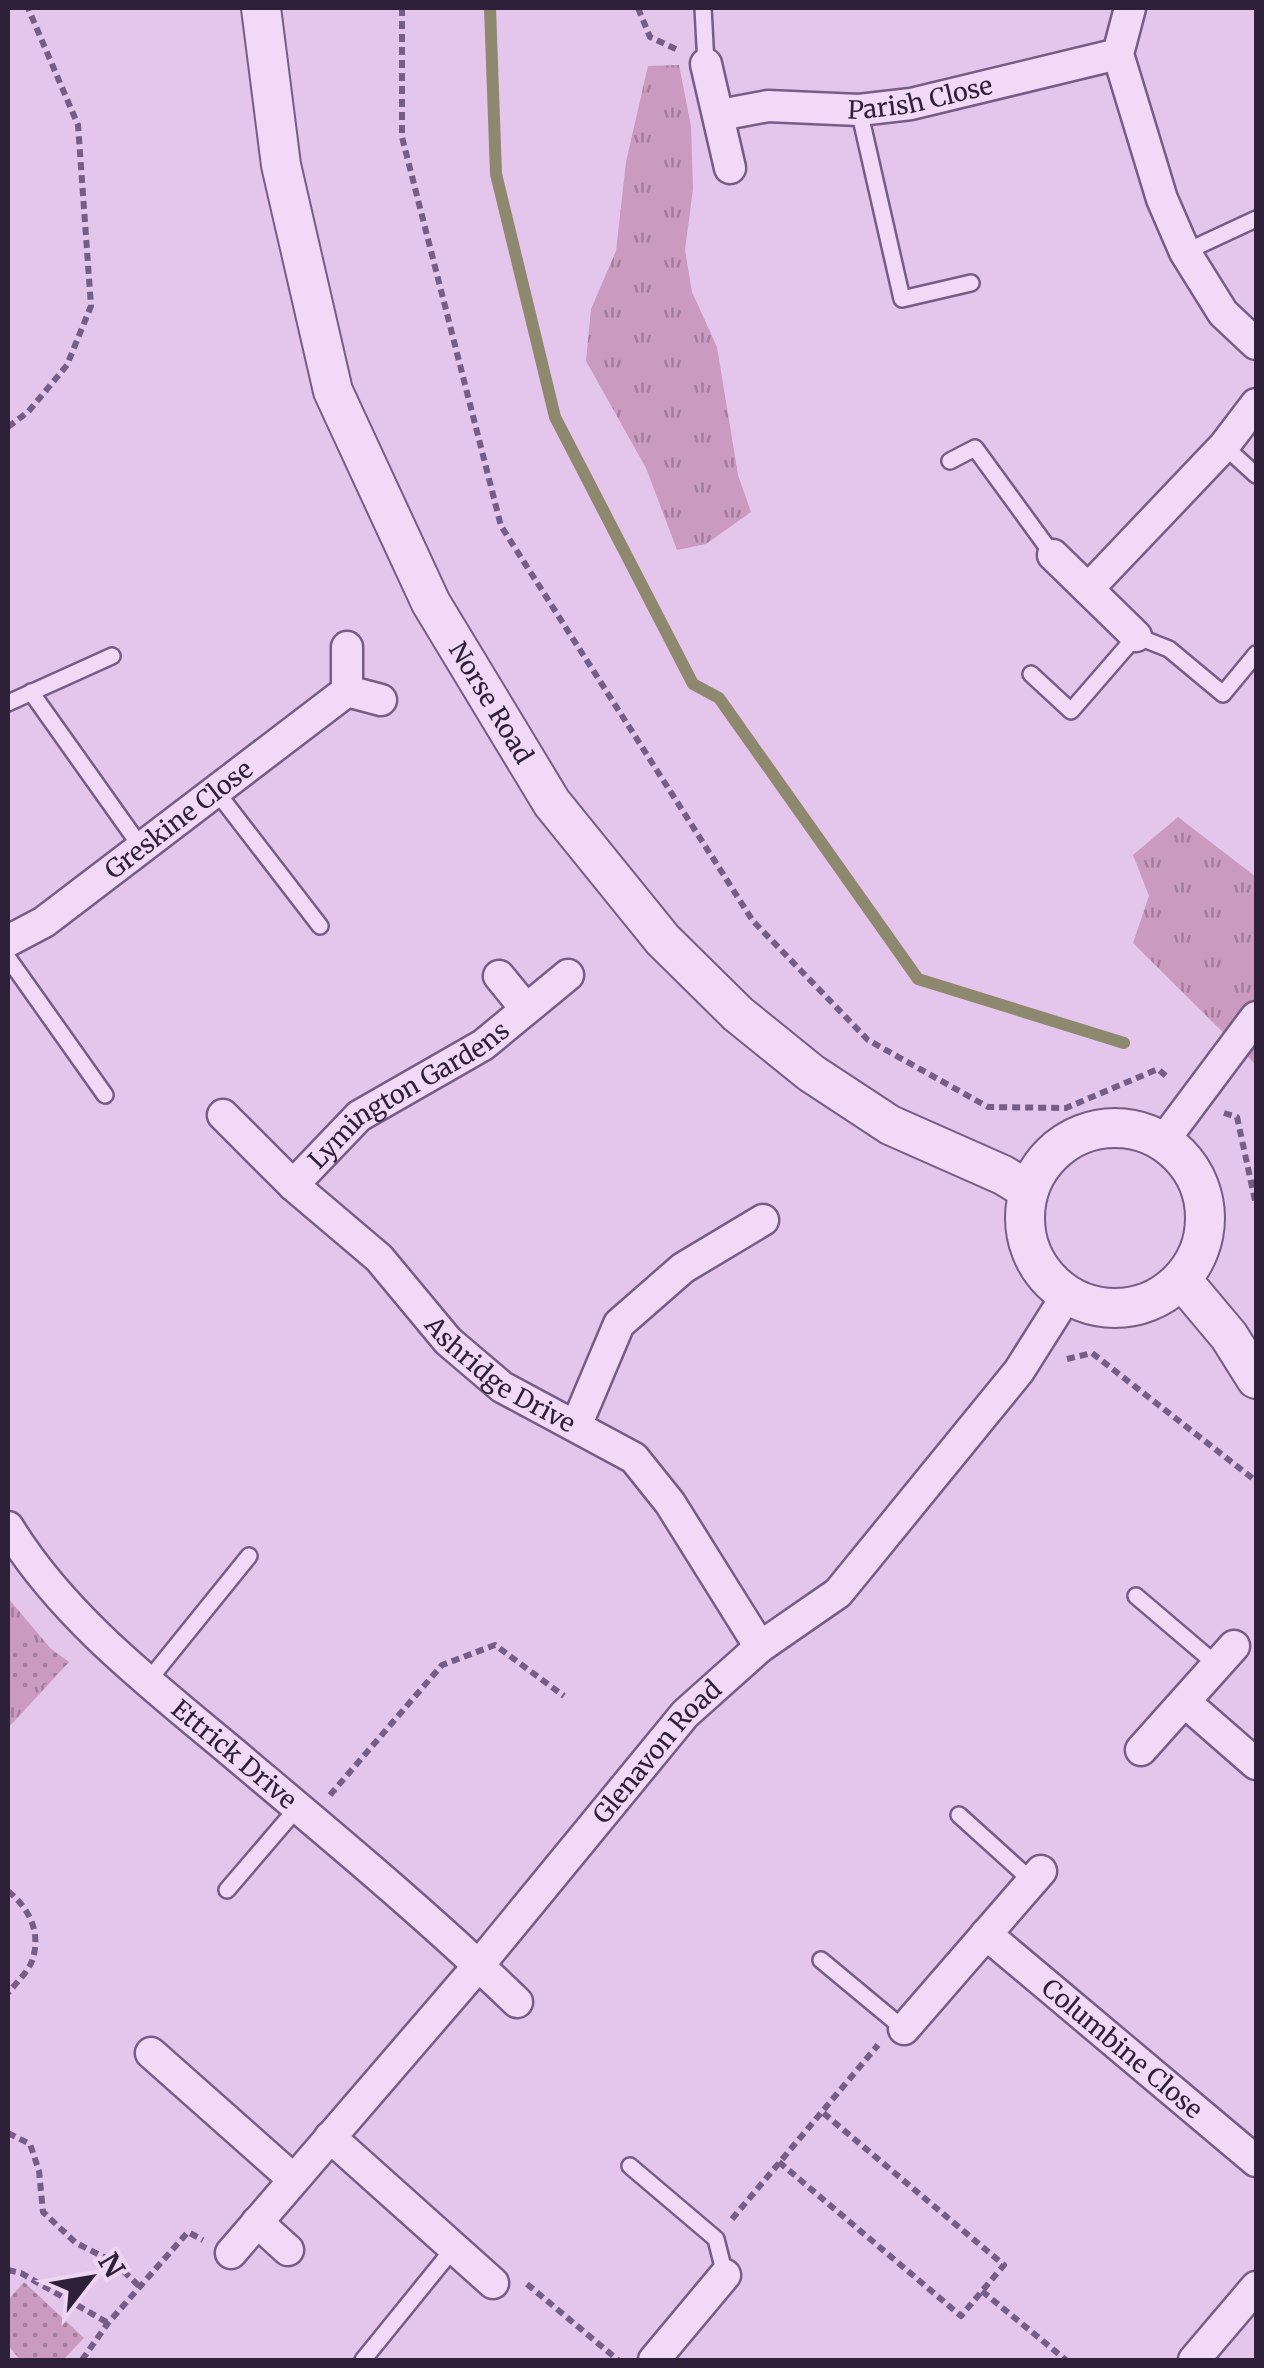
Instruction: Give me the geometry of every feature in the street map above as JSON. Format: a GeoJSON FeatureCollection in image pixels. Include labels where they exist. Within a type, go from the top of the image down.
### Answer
{"type":"FeatureCollection","features":[{"type":"Feature","properties":{"kind":"street","name":"Norse Road"},"geometry":{"type":"LineString","coordinates":[[261,8],[282,165],[333,391],[431,603],[552,803],[663,940],[738,1014],[796,1061],[890,1125],[1028,1190]]}},
{"type":"Feature","properties":{"kind":"street"},"geometry":{"type":"LineString","coordinates":[[1130,8],[1118,54],[1162,200],[1185,252],[1223,313],[1256,344]]}},
{"type":"Feature","properties":{"kind":"street","name":"Parish Close"},"geometry":{"type":"LineString","coordinates":[[720,114],[768,106],[858,110],[911,104],[1118,54]]}},
{"type":"Feature","properties":{"kind":"street"},"geometry":{"type":"LineString","coordinates":[[706,64],[730,168]]}},
{"type":"Feature","properties":{"kind":"street"},"geometry":{"type":"LineString","coordinates":[[1088,589],[1224,446],[1256,404]]}},
{"type":"Feature","properties":{"kind":"street"},"geometry":{"type":"LineString","coordinates":[[1053,554],[1136,636]]}},
{"type":"Feature","properties":{"kind":"street"},"geometry":{"type":"LineString","coordinates":[[347,647],[348,691],[382,700]]}},
{"type":"Feature","properties":{"kind":"street","name":"Greskine Close"},"geometry":{"type":"LineString","coordinates":[[8,941],[44,922],[348,691]]}},
{"type":"Feature","properties":{"kind":"street","name":"Lymington Gardens"},"geometry":{"type":"LineString","coordinates":[[293,1185],[358,1116],[483,1045],[568,974]]}},
{"type":"Feature","properties":{"kind":"street","name":"Lymington Gardens"},"geometry":{"type":"LineString","coordinates":[[500,976],[526,1009]]}},
{"type":"Feature","properties":{"kind":"street"},"geometry":{"type":"LineString","coordinates":[[1164,1140],[1256,1017]]}},
{"type":"Feature","properties":{"kind":"street","name":"Ashridge Drive"},"geometry":{"type":"LineString","coordinates":[[223,1114],[293,1185],[379,1258],[448,1341],[502,1386],[634,1458],[670,1502],[760,1647]]}},
{"type":"Feature","properties":{"kind":"street"},"geometry":{"type":"LineString","coordinates":[[1096,1128],[1134,1128],[1164,1140],[1194,1171],[1206,1219],[1200,1253],[1182,1280],[1150,1302],[1105,1309],[1066,1295],[1040,1269],[1026,1232],[1028,1190],[1049,1154],[1096,1128]]}},
{"type":"Feature","properties":{"kind":"street"},"geometry":{"type":"LineString","coordinates":[[576,1426],[619,1324],[683,1268],[763,1220]]}},
{"type":"Feature","properties":{"kind":"street"},"geometry":{"type":"LineString","coordinates":[[1182,1280],[1229,1336],[1256,1379]]}},
{"type":"Feature","properties":{"kind":"street","name":"Glenavon Road"},"geometry":{"type":"LineString","coordinates":[[232,2253],[479,1965],[685,1714],[760,1647],[838,1593],[1019,1371],[1066,1295]]}},
{"type":"Feature","properties":{"kind":"street","name":"Ettrick Drive"},"geometry":{"type":"LineString","coordinates":[[8,1527],[21,1548],[82,1618],[148,1681],[517,2002]]}},
{"type":"Feature","properties":{"kind":"street"},"geometry":{"type":"LineString","coordinates":[[1141,1750],[1226,1655]]}},
{"type":"Feature","properties":{"kind":"street"},"geometry":{"type":"LineString","coordinates":[[1185,1702],[1256,1764]]}},
{"type":"Feature","properties":{"kind":"street"},"geometry":{"type":"LineString","coordinates":[[904,2028],[1036,1876]]}},
{"type":"Feature","properties":{"kind":"street","name":"Columbine Close"},"geometry":{"type":"LineString","coordinates":[[986,1934],[1256,2161]]}},
{"type":"Feature","properties":{"kind":"street"},"geometry":{"type":"LineString","coordinates":[[150,2053],[293,2179]]}},
{"type":"Feature","properties":{"kind":"street"},"geometry":{"type":"LineString","coordinates":[[330,2137],[493,2283]]}},
{"type":"Feature","properties":{"kind":"street"},"geometry":{"type":"LineString","coordinates":[[257,2222],[288,2250]]}},
{"type":"Feature","properties":{"kind":"street"},"geometry":{"type":"LineString","coordinates":[[660,2358],[725,2275]]}},
{"type":"Feature","properties":{"kind":"street"},"geometry":{"type":"LineString","coordinates":[[1194,2360],[1256,2286]]}},
{"type":"Feature","properties":{"kind":"lane"},"geometry":{"type":"LineString","coordinates":[[703,8],[706,64]]}},
{"type":"Feature","properties":{"kind":"lane"},"geometry":{"type":"LineString","coordinates":[[858,110],[902,299],[971,282]]}},
{"type":"Feature","properties":{"kind":"lane"},"geometry":{"type":"LineString","coordinates":[[1185,252],[1256,219]]}},
{"type":"Feature","properties":{"kind":"lane"},"geometry":{"type":"LineString","coordinates":[[1224,446],[1256,476]]}},
{"type":"Feature","properties":{"kind":"lane"},"geometry":{"type":"LineString","coordinates":[[950,461],[975,448],[1053,554]]}},
{"type":"Feature","properties":{"kind":"lane"},"geometry":{"type":"LineString","coordinates":[[1031,674],[1072,711],[1136,636],[1169,648],[1223,694],[1256,654]]}},
{"type":"Feature","properties":{"kind":"lane"},"geometry":{"type":"LineString","coordinates":[[8,703],[112,656]]}},
{"type":"Feature","properties":{"kind":"lane"},"geometry":{"type":"LineString","coordinates":[[31,692],[141,847]]}},
{"type":"Feature","properties":{"kind":"lane"},"geometry":{"type":"LineString","coordinates":[[216,791],[320,926]]}},
{"type":"Feature","properties":{"kind":"lane"},"geometry":{"type":"LineString","coordinates":[[8,958],[105,1094]]}},
{"type":"Feature","properties":{"kind":"lane"},"geometry":{"type":"LineString","coordinates":[[148,1681],[249,1556]]}},
{"type":"Feature","properties":{"kind":"lane"},"geometry":{"type":"LineString","coordinates":[[1136,1596],[1226,1655]]}},
{"type":"Feature","properties":{"kind":"lane"},"geometry":{"type":"LineString","coordinates":[[226,1890],[304,1813]]}},
{"type":"Feature","properties":{"kind":"lane"},"geometry":{"type":"LineString","coordinates":[[960,1815],[1036,1876]]}},
{"type":"Feature","properties":{"kind":"lane"},"geometry":{"type":"LineString","coordinates":[[821,1960],[904,2028]]}},
{"type":"Feature","properties":{"kind":"lane"},"geometry":{"type":"LineString","coordinates":[[630,2166],[716,2238],[725,2275]]}},
{"type":"Feature","properties":{"kind":"lane"},"geometry":{"type":"LineString","coordinates":[[362,2360],[453,2250]]}},
{"type":"Feature","properties":{"kind":"path"},"geometry":{"type":"LineString","coordinates":[[8,427],[28,412],[68,365],[91,306],[78,124],[28,8]]}},
{"type":"Feature","properties":{"kind":"path"},"geometry":{"type":"LineString","coordinates":[[402,8],[402,136],[501,526],[753,921],[868,1040],[988,1107],[1066,1108],[1158,1069]]}},
{"type":"Feature","properties":{"kind":"path"},"geometry":{"type":"LineString","coordinates":[[638,8],[650,37],[706,64]]}},
{"type":"Feature","properties":{"kind":"path"},"geometry":{"type":"LineString","coordinates":[[1237,1117],[1256,1204]]}},
{"type":"Feature","properties":{"kind":"path"},"geometry":{"type":"LineString","coordinates":[[1019,1371],[1092,1353],[1256,1481]]}},
{"type":"Feature","properties":{"kind":"path"},"geometry":{"type":"LineString","coordinates":[[304,1813],[442,1665],[495,1646],[564,1696]]}},
{"type":"Feature","properties":{"kind":"path"},"geometry":{"type":"LineString","coordinates":[[8,1891],[22,1902],[35,1927],[32,1962],[8,1994]]}},
{"type":"Feature","properties":{"kind":"path"},"geometry":{"type":"LineString","coordinates":[[716,2238],[874,2047],[904,2028]]}},
{"type":"Feature","properties":{"kind":"path"},"geometry":{"type":"LineString","coordinates":[[779,2162],[962,2316],[1004,2265],[822,2111]]}},
{"type":"Feature","properties":{"kind":"path"},"geometry":{"type":"LineString","coordinates":[[8,2133],[30,2144],[39,2171],[43,2212],[76,2244],[114,2262],[140,2287]]}},
{"type":"Feature","properties":{"kind":"path"},"geometry":{"type":"LineString","coordinates":[[82,2360],[108,2323],[188,2232],[232,2253]]}},
{"type":"Feature","properties":{"kind":"path"},"geometry":{"type":"LineString","coordinates":[[8,2270],[108,2323]]}},
{"type":"Feature","properties":{"kind":"path"},"geometry":{"type":"LineString","coordinates":[[493,2283],[515,2274],[618,2360]]}},
{"type":"Feature","properties":{"kind":"path"},"geometry":{"type":"LineString","coordinates":[[982,2291],[1066,2360]]}},
{"type":"Feature","properties":{"kind":"green space"},"geometry":{"type":"Polygon","coordinates":[[[679,65],[691,126],[693,189],[685,250],[692,292],[717,347],[738,475],[751,512],[706,544],[677,550],[646,468],[586,361],[591,309],[616,251],[626,162],[648,66],[679,65]]]}},
{"type":"Feature","properties":{"kind":"green space"},"geometry":{"type":"Polygon","coordinates":[[[1178,817],[1256,877],[1256,1065],[1133,943],[1149,896],[1133,855],[1178,817]]]}},
{"type":"Feature","properties":{"kind":"green space"},"geometry":{"type":"Polygon","coordinates":[[[8,1598],[51,1649],[69,1662],[8,1728],[8,1598]]]}},
{"type":"Feature","properties":{"kind":"green space"},"geometry":{"type":"Polygon","coordinates":[[[8,1637],[51,1649],[69,1662],[47,1684],[8,1694],[8,1637]]]}},
{"type":"Feature","properties":{"kind":"green space"},"geometry":{"type":"Polygon","coordinates":[[[24,2282],[84,2338],[63,2360],[20,2360],[8,2345],[8,2300],[24,2282]]]}},
{"type":"Feature","properties":{"kind":"waterway"},"geometry":{"type":"LineString","coordinates":[[490,8],[496,174],[555,417],[693,684],[719,698],[918,979],[1124,1043]]}}]}
